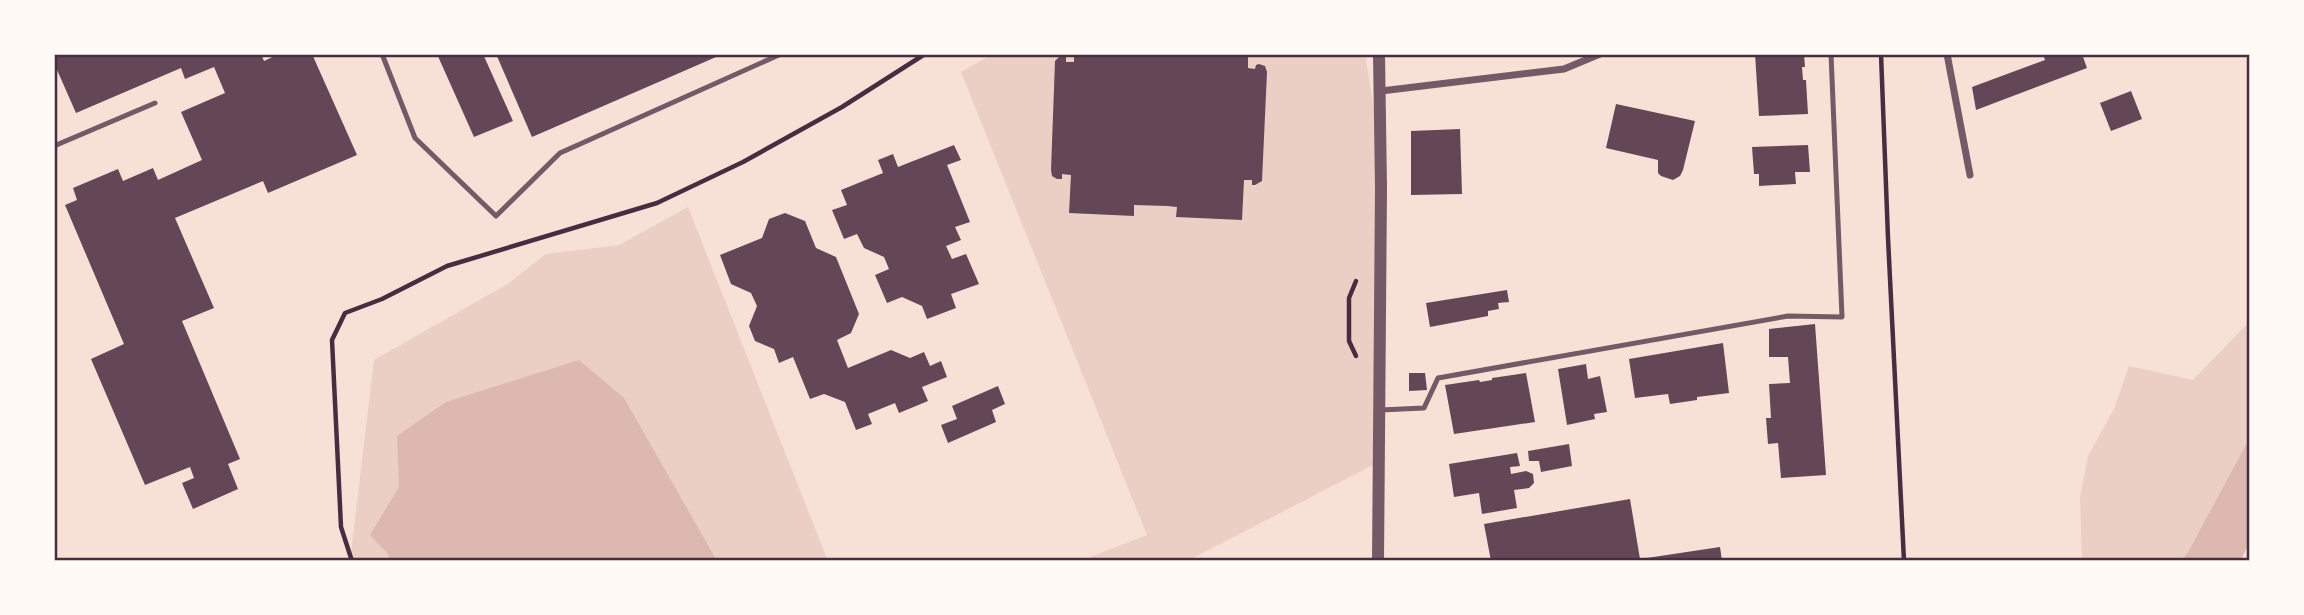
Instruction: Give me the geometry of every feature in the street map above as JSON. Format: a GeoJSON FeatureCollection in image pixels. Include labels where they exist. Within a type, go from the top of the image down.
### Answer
{"type":"FeatureCollection","features":[{"type":"Feature","properties":{"kind":"street"},"geometry":{"type":"LineString","coordinates":[[1378,561],[1379,54]]}},
{"type":"Feature","properties":{"kind":"street"},"geometry":{"type":"LineString","coordinates":[[1381,92],[1564,69],[1600,54]]}},
{"type":"Feature","properties":{"kind":"street"},"geometry":{"type":"LineString","coordinates":[[1947,54],[1970,175]]}},
{"type":"Feature","properties":{"kind":"lane"},"geometry":{"type":"LineString","coordinates":[[382,54],[415,138],[496,215],[560,153],[781,54]]}},
{"type":"Feature","properties":{"kind":"lane"},"geometry":{"type":"LineString","coordinates":[[1379,410],[1424,408],[1438,377],[1788,316],[1842,317],[1831,54]]}},
{"type":"Feature","properties":{"kind":"lane"},"geometry":{"type":"LineString","coordinates":[[54,146],[155,103]]}},
{"type":"Feature","properties":{"kind":"path"},"geometry":{"type":"LineString","coordinates":[[352,561],[341,527],[332,340],[345,313],[382,299],[447,266],[657,203],[743,162],[842,107],[925,54]]}},
{"type":"Feature","properties":{"kind":"path"},"geometry":{"type":"LineString","coordinates":[[1881,54],[1905,561]]}},
{"type":"Feature","properties":{"kind":"shaded area"},"geometry":{"type":"Polygon","coordinates":[[[993,54],[1365,54],[1378,134],[1373,465],[1187,561],[1080,561],[1147,535],[961,72],[993,54]]]}},
{"type":"Feature","properties":{"kind":"shaded area"},"geometry":{"type":"Polygon","coordinates":[[[688,207],[828,561],[350,561],[374,360],[509,283],[546,254],[619,245],[688,207]]]}},
{"type":"Feature","properties":{"kind":"shaded area"},"geometry":{"type":"Polygon","coordinates":[[[2250,321],[2250,437],[2187,554],[2180,561],[2082,561],[2080,498],[2088,456],[2114,409],[2129,366],[2193,380],[2250,321]]]}},
{"type":"Feature","properties":{"kind":"shaded area"},"geometry":{"type":"Polygon","coordinates":[[[579,360],[624,398],[717,561],[390,561],[388,554],[370,535],[399,487],[397,436],[446,402],[579,360]]]}},
{"type":"Feature","properties":{"kind":"shaded area"},"geometry":{"type":"Polygon","coordinates":[[[2250,437],[2250,542],[2240,561],[2180,561],[2187,554],[2250,437]]]}},
{"type":"Feature","properties":{"kind":"building"},"geometry":{"type":"Polygon","coordinates":[[[54,54],[261,54],[264,61],[279,54],[312,54],[357,155],[268,193],[263,181],[175,218],[214,308],[182,321],[240,459],[228,464],[238,489],[193,509],[182,483],[194,478],[190,467],[145,485],[91,359],[124,344],[65,205],[77,200],[73,188],[118,169],[123,181],[153,168],[158,180],[202,160],[181,112],[225,93],[214,67],[185,79],[181,68],[76,113],[54,63],[54,54]]]}},
{"type":"Feature","properties":{"kind":"building"},"geometry":{"type":"Polygon","coordinates":[[[437,54],[483,54],[513,121],[474,137],[437,54]]]}},
{"type":"Feature","properties":{"kind":"building"},"geometry":{"type":"Polygon","coordinates":[[[496,54],[723,54],[532,137],[496,54]]]}},
{"type":"Feature","properties":{"kind":"building"},"geometry":{"type":"Polygon","coordinates":[[[1074,54],[1248,54],[1248,68],[1255,69],[1259,64],[1265,66],[1267,72],[1262,181],[1252,185],[1252,180],[1244,180],[1242,220],[1176,217],[1177,207],[1167,206],[1134,205],[1134,216],[1069,213],[1071,175],[1062,174],[1062,179],[1057,179],[1052,176],[1051,170],[1055,61],[1059,57],[1066,57],[1066,62],[1074,62],[1074,54]]]}},
{"type":"Feature","properties":{"kind":"building"},"geometry":{"type":"Polygon","coordinates":[[[1755,54],[1804,54],[1805,67],[1802,67],[1803,80],[1806,80],[1808,114],[1759,116],[1755,54]]]}},
{"type":"Feature","properties":{"kind":"building"},"geometry":{"type":"Polygon","coordinates":[[[2043,54],[2082,54],[2087,68],[1976,110],[1972,87],[2045,60],[2043,54]]]}},
{"type":"Feature","properties":{"kind":"building"},"geometry":{"type":"Polygon","coordinates":[[[2131,91],[2142,119],[2111,131],[2100,103],[2131,91]]]}},
{"type":"Feature","properties":{"kind":"building"},"geometry":{"type":"Polygon","coordinates":[[[1616,104],[1695,121],[1680,176],[1673,180],[1661,176],[1658,173],[1658,160],[1606,148],[1616,104]]]}},
{"type":"Feature","properties":{"kind":"building"},"geometry":{"type":"Polygon","coordinates":[[[1460,129],[1462,194],[1411,195],[1411,131],[1460,129]]]}},
{"type":"Feature","properties":{"kind":"building"},"geometry":{"type":"Polygon","coordinates":[[[954,145],[961,160],[947,165],[970,222],[955,227],[961,240],[946,246],[952,259],[966,254],[979,284],[951,294],[956,308],[927,319],[922,306],[902,297],[887,303],[875,275],[889,269],[884,257],[864,248],[857,234],[844,239],[832,210],[847,205],[841,190],[883,173],[878,160],[893,154],[898,167],[954,145]]]}},
{"type":"Feature","properties":{"kind":"building"},"geometry":{"type":"Polygon","coordinates":[[[1808,145],[1810,172],[1795,172],[1796,184],[1759,186],[1759,174],[1754,174],[1752,147],[1808,145]]]}},
{"type":"Feature","properties":{"kind":"building"},"geometry":{"type":"Polygon","coordinates":[[[785,213],[805,221],[816,248],[836,257],[859,314],[851,333],[837,340],[848,368],[891,350],[910,358],[924,352],[930,366],[941,361],[947,377],[922,387],[928,401],[899,413],[895,403],[868,414],[872,424],[856,430],[845,402],[824,394],[810,399],[793,357],[779,363],[774,349],[755,341],[749,326],[757,306],[751,293],[731,284],[720,255],[762,238],[769,219],[785,213]]]}},
{"type":"Feature","properties":{"kind":"building"},"geometry":{"type":"Polygon","coordinates":[[[1507,290],[1509,302],[1498,303],[1499,309],[1488,311],[1488,316],[1430,327],[1426,303],[1507,290]]]}},
{"type":"Feature","properties":{"kind":"building"},"geometry":{"type":"Polygon","coordinates":[[[1815,324],[1826,475],[1781,478],[1778,443],[1768,444],[1766,418],[1771,418],[1769,384],[1790,383],[1788,357],[1769,357],[1769,329],[1815,324]]]}},
{"type":"Feature","properties":{"kind":"building"},"geometry":{"type":"Polygon","coordinates":[[[1723,343],[1729,393],[1670,404],[1668,394],[1635,398],[1629,359],[1723,343]]]}},
{"type":"Feature","properties":{"kind":"building"},"geometry":{"type":"Polygon","coordinates":[[[1586,364],[1588,379],[1600,376],[1607,412],[1594,414],[1595,419],[1567,425],[1558,369],[1586,364]]]}},
{"type":"Feature","properties":{"kind":"building"},"geometry":{"type":"Polygon","coordinates":[[[1409,373],[1425,373],[1427,390],[1409,391],[1409,373]]]}},
{"type":"Feature","properties":{"kind":"building"},"geometry":{"type":"Polygon","coordinates":[[[1526,373],[1535,422],[1454,434],[1445,385],[1480,382],[1526,373]]]}},
{"type":"Feature","properties":{"kind":"building"},"geometry":{"type":"Polygon","coordinates":[[[998,386],[1005,404],[992,410],[996,422],[948,443],[941,425],[957,419],[952,406],[998,386]]]}},
{"type":"Feature","properties":{"kind":"building"},"geometry":{"type":"Polygon","coordinates":[[[1569,444],[1572,466],[1541,472],[1539,461],[1529,461],[1528,451],[1569,444]]]}},
{"type":"Feature","properties":{"kind":"building"},"geometry":{"type":"Polygon","coordinates":[[[1517,453],[1520,466],[1510,467],[1511,474],[1526,471],[1533,474],[1534,483],[1529,488],[1514,490],[1517,508],[1482,514],[1479,493],[1454,497],[1449,464],[1517,453]]]}},
{"type":"Feature","properties":{"kind":"building"},"geometry":{"type":"Polygon","coordinates":[[[1630,499],[1640,559],[1720,547],[1722,561],[1491,561],[1484,524],[1630,499]]]}}]}
